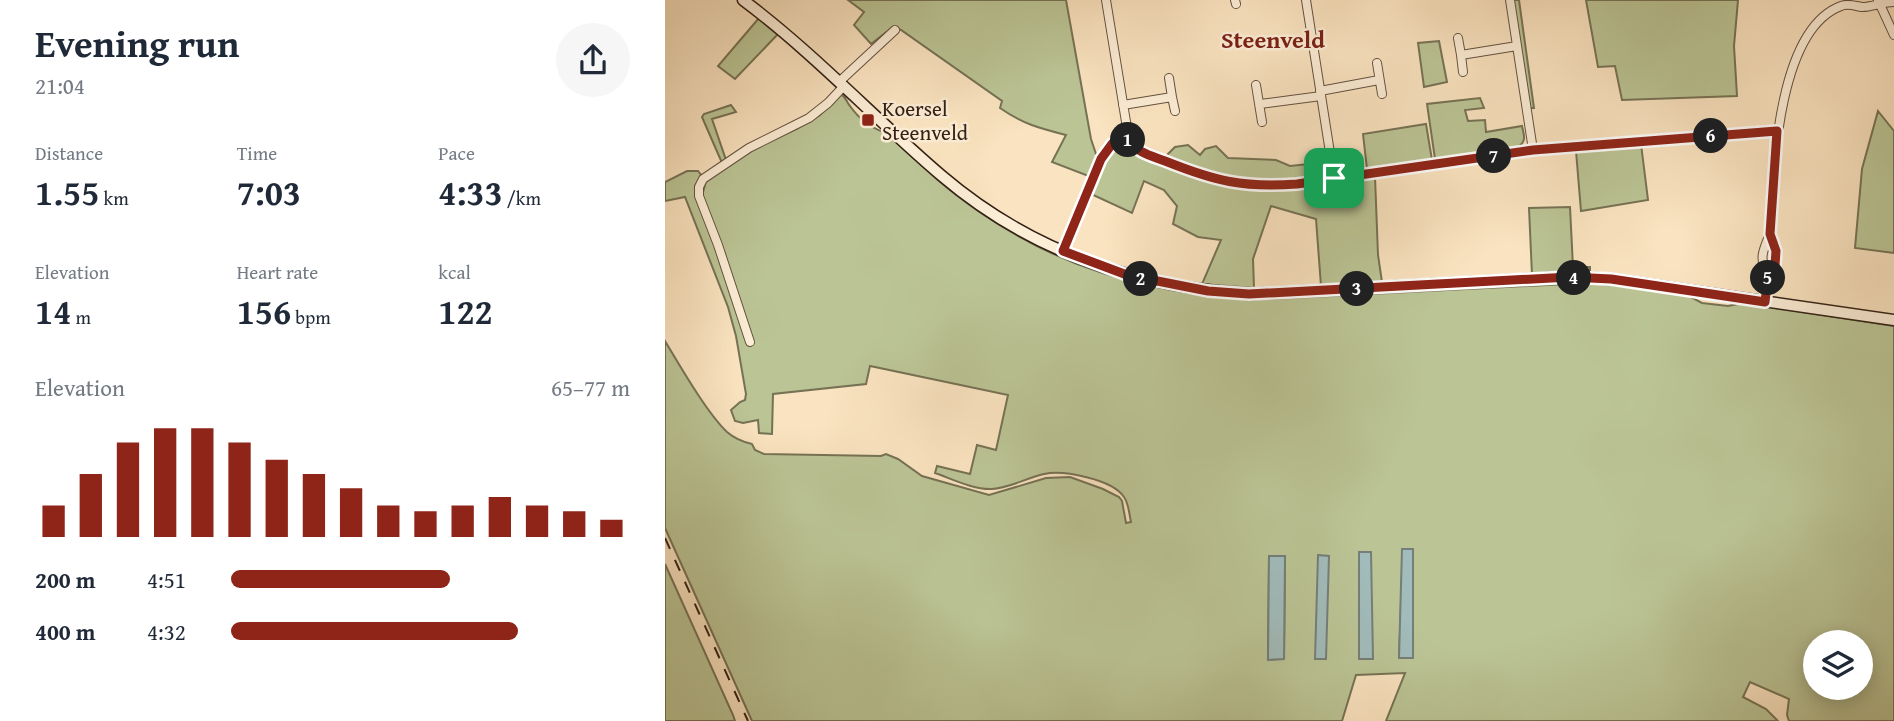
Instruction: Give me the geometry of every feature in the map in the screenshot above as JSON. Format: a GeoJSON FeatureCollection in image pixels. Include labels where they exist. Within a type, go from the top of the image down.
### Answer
{"type":"FeatureCollection","features":[{"type":"Feature","properties":{"kind":"street"},"geometry":{"type":"LineString","coordinates":[[743,0],[965,194],[1022,232],[1127,275],[1208,291],[1283,293],[1570,277],[1611,279],[1894,320]]}},
{"type":"Feature","properties":{"kind":"street"},"geometry":{"type":"LineString","coordinates":[[1106,0],[1129,140],[1138,150],[1206,177],[1228,182],[1264,186],[1533,150],[1777,131]]}},
{"type":"Feature","properties":{"kind":"street"},"geometry":{"type":"LineString","coordinates":[[1306,0],[1334,178]]}},
{"type":"Feature","properties":{"kind":"street"},"geometry":{"type":"LineString","coordinates":[[1510,0],[1533,150]]}},
{"type":"Feature","properties":{"kind":"street"},"geometry":{"type":"LineString","coordinates":[[1768,276],[1762,264],[1763,250],[1770,234],[1777,131],[1794,62],[1810,32],[1825,16],[1841,6],[1862,7],[1879,1],[1894,2]]}},
{"type":"Feature","properties":{"kind":"street"},"geometry":{"type":"LineString","coordinates":[[1879,1],[1894,35]]}},
{"type":"Feature","properties":{"kind":"street"},"geometry":{"type":"LineString","coordinates":[[750,342],[699,196],[699,187],[703,179],[748,148],[809,118],[828,103],[841,85],[895,30]]}},
{"type":"Feature","properties":{"kind":"street"},"geometry":{"type":"LineString","coordinates":[[1458,38],[1463,72]]}},
{"type":"Feature","properties":{"kind":"street"},"geometry":{"type":"LineString","coordinates":[[1461,55],[1517,46]]}},
{"type":"Feature","properties":{"kind":"street"},"geometry":{"type":"LineString","coordinates":[[1377,64],[1382,94]]}},
{"type":"Feature","properties":{"kind":"street"},"geometry":{"type":"LineString","coordinates":[[1169,78],[1175,111]]}},
{"type":"Feature","properties":{"kind":"street"},"geometry":{"type":"LineString","coordinates":[[1260,104],[1379,80]]}},
{"type":"Feature","properties":{"kind":"street"},"geometry":{"type":"LineString","coordinates":[[1256,85],[1262,122]]}},
{"type":"Feature","properties":{"kind":"street"},"geometry":{"type":"LineString","coordinates":[[1123,105],[1172,97]]}},
{"type":"Feature","properties":{"kind":"street"},"geometry":{"type":"LineString","coordinates":[[1063,251],[1101,159],[1112,144],[1129,140]]}},
{"type":"Feature","properties":{"kind":"street"},"geometry":{"type":"LineString","coordinates":[[1765,302],[1768,276],[1775,265],[1776,251],[1770,234]]}},
{"type":"Feature","properties":{"kind":"green space"},"geometry":{"type":"Polygon","coordinates":[[[848,0],[1066,0],[1091,139],[1098,160],[1091,177],[1052,162],[1066,135],[1031,125],[1000,108],[1002,101],[901,30],[893,27],[871,44],[854,25],[864,12],[848,0]]]}},
{"type":"Feature","properties":{"kind":"green space"},"geometry":{"type":"Polygon","coordinates":[[[1513,0],[1519,0],[1534,108],[1530,108],[1513,0]]]}},
{"type":"Feature","properties":{"kind":"green space"},"geometry":{"type":"Polygon","coordinates":[[[1586,0],[1738,0],[1734,46],[1737,96],[1622,100],[1615,66],[1598,67],[1586,0]]]}},
{"type":"Feature","properties":{"kind":"green space"},"geometry":{"type":"Polygon","coordinates":[[[759,18],[778,34],[735,79],[718,66],[759,18]]]}},
{"type":"Feature","properties":{"kind":"green space"},"geometry":{"type":"Polygon","coordinates":[[[1439,41],[1447,82],[1424,87],[1418,43],[1439,41]]]}},
{"type":"Feature","properties":{"kind":"green space"},"geometry":{"type":"Polygon","coordinates":[[[840,94],[861,119],[886,133],[950,190],[987,217],[1025,240],[1063,258],[1101,273],[1141,284],[1226,296],[1272,299],[1609,284],[1687,295],[1702,303],[1728,306],[1743,303],[1894,326],[1894,721],[1789,721],[1789,699],[1750,682],[1743,697],[1766,709],[1778,721],[1386,721],[1405,673],[1356,675],[1342,721],[752,721],[665,528],[665,341],[719,424],[733,436],[752,444],[755,450],[764,454],[886,454],[922,476],[989,495],[1046,478],[1070,477],[1119,497],[1126,523],[1131,522],[1124,497],[1109,485],[1087,477],[1052,473],[1005,487],[985,489],[935,473],[937,466],[970,474],[977,445],[996,450],[1008,395],[870,366],[866,384],[773,394],[772,434],[759,433],[758,420],[743,423],[735,421],[731,410],[745,400],[746,394],[728,307],[685,197],[665,201],[665,182],[687,171],[698,171],[702,176],[695,186],[696,198],[702,196],[706,181],[751,150],[820,115],[840,94]],[[1403,549],[1399,658],[1413,658],[1413,550],[1403,549]],[[1360,552],[1359,658],[1372,659],[1360,552]],[[1269,556],[1268,659],[1284,659],[1285,556],[1269,556]]]}},
{"type":"Feature","properties":{"kind":"green space"},"geometry":{"type":"Polygon","coordinates":[[[1480,98],[1484,108],[1465,110],[1468,121],[1485,120],[1486,132],[1522,126],[1523,142],[1518,147],[1435,159],[1427,104],[1480,98]]]}},
{"type":"Feature","properties":{"kind":"green space"},"geometry":{"type":"Polygon","coordinates":[[[731,105],[736,112],[712,119],[726,160],[722,163],[702,117],[731,105]]]}},
{"type":"Feature","properties":{"kind":"green space"},"geometry":{"type":"Polygon","coordinates":[[[1878,111],[1894,131],[1894,253],[1855,248],[1862,169],[1878,111]]]}},
{"type":"Feature","properties":{"kind":"green space"},"geometry":{"type":"Polygon","coordinates":[[[1426,124],[1432,160],[1367,169],[1363,134],[1426,124]]]}},
{"type":"Feature","properties":{"kind":"green space"},"geometry":{"type":"Polygon","coordinates":[[[1641,144],[1648,200],[1581,211],[1576,151],[1641,144]]]}},
{"type":"Feature","properties":{"kind":"green space"},"geometry":{"type":"Polygon","coordinates":[[[1188,145],[1200,155],[1205,149],[1216,146],[1228,158],[1276,160],[1290,166],[1328,162],[1330,171],[1319,176],[1279,181],[1245,180],[1199,170],[1165,157],[1175,147],[1188,145]]]}},
{"type":"Feature","properties":{"kind":"green space"},"geometry":{"type":"Polygon","coordinates":[[[1120,146],[1174,169],[1235,187],[1266,190],[1375,177],[1378,255],[1382,282],[1321,286],[1316,219],[1271,206],[1253,259],[1254,288],[1202,284],[1221,240],[1198,237],[1173,224],[1177,206],[1164,190],[1144,181],[1132,213],[1091,194],[1105,159],[1120,146]]]}},
{"type":"Feature","properties":{"kind":"green space"},"geometry":{"type":"Polygon","coordinates":[[[1570,207],[1573,267],[1590,267],[1590,272],[1532,275],[1529,208],[1570,207]]]}},
{"type":"Feature","properties":{"kind":"green space"},"geometry":{"type":"Polygon","coordinates":[[[665,564],[733,715],[735,721],[665,721],[665,564]]]}},
{"type":"Feature","properties":{"kind":"water"},"geometry":{"type":"Polygon","coordinates":[[[1402,549],[1413,549],[1413,658],[1399,658],[1402,549]]]}},
{"type":"Feature","properties":{"kind":"water"},"geometry":{"type":"Polygon","coordinates":[[[1359,552],[1371,552],[1373,659],[1359,659],[1359,552]]]}},
{"type":"Feature","properties":{"kind":"water"},"geometry":{"type":"Polygon","coordinates":[[[1318,555],[1329,556],[1326,659],[1315,659],[1318,555]]]}},
{"type":"Feature","properties":{"kind":"water"},"geometry":{"type":"Polygon","coordinates":[[[1269,556],[1285,556],[1284,659],[1268,660],[1269,556]]]}},
{"type":"Feature","properties":{"kind":"railway"},"geometry":{"type":"LineString","coordinates":[[665,538],[748,721]]}},
{"type":"Feature","properties":{"kind":"place","name":"Koersel Steenveld"},"geometry":{"type":"Point","coordinates":[868,120]}},
{"type":"Feature","properties":{"kind":"district","name":"Steenveld"},"geometry":{"type":"Point","coordinates":[1273,39]}},
{"type":"Feature","properties":{"kind":"route"},"geometry":{"type":"LineString","coordinates":[[1777,131],[1770,234],[1776,251],[1775,265],[1768,276],[1765,302],[1611,279],[1570,277],[1249,294],[1167,285],[1127,275],[1063,251],[1101,159],[1112,144],[1129,140],[1138,150],[1206,177],[1236,183],[1264,186],[1334,178],[1533,150],[1777,131]]}}]}
